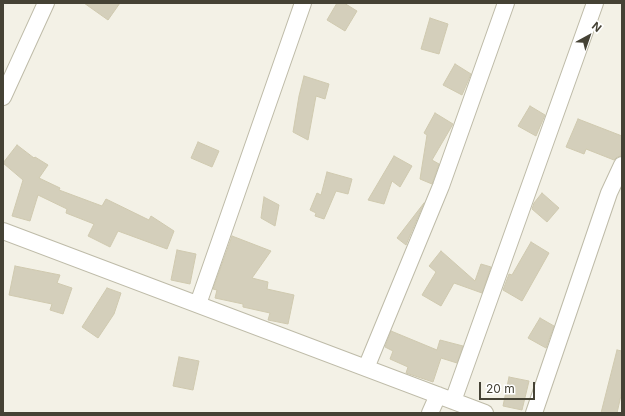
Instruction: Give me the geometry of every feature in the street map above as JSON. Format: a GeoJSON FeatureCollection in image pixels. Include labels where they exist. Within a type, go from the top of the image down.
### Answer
{"type":"FeatureCollection","features":[{"type":"Feature","properties":{"kind":"street"},"geometry":{"type":"LineString","coordinates":[[3,96],[46,3]]}},
{"type":"Feature","properties":{"kind":"street"},"geometry":{"type":"LineString","coordinates":[[198,304],[304,3]]}},
{"type":"Feature","properties":{"kind":"street"},"geometry":{"type":"LineString","coordinates":[[366,368],[441,186],[506,3]]}},
{"type":"Feature","properties":{"kind":"street"},"geometry":{"type":"LineString","coordinates":[[430,413],[445,398],[595,3]]}},
{"type":"Feature","properties":{"kind":"street"},"geometry":{"type":"LineString","coordinates":[[534,413],[609,193],[622,165]]}},
{"type":"Feature","properties":{"kind":"street"},"geometry":{"type":"LineString","coordinates":[[3,231],[485,413]]}},
{"type":"Feature","properties":{"kind":"building"},"geometry":{"type":"Polygon","coordinates":[[[84,3],[120,3],[108,20],[84,3]]]}},
{"type":"Feature","properties":{"kind":"building"},"geometry":{"type":"Polygon","coordinates":[[[337,3],[344,3],[357,11],[345,31],[327,20],[337,3]]]}},
{"type":"Feature","properties":{"kind":"building"},"geometry":{"type":"Polygon","coordinates":[[[430,18],[448,24],[439,54],[421,49],[430,18]]]}},
{"type":"Feature","properties":{"kind":"building"},"geometry":{"type":"Polygon","coordinates":[[[455,64],[471,74],[462,95],[443,85],[455,64]]]}},
{"type":"Feature","properties":{"kind":"building"},"geometry":{"type":"Polygon","coordinates":[[[304,76],[329,84],[325,99],[316,96],[308,140],[293,132],[304,76]]]}},
{"type":"Feature","properties":{"kind":"building"},"geometry":{"type":"Polygon","coordinates":[[[530,106],[545,115],[536,136],[518,126],[530,106]]]}},
{"type":"Feature","properties":{"kind":"building"},"geometry":{"type":"Polygon","coordinates":[[[435,113],[453,124],[432,160],[439,164],[432,184],[420,179],[427,135],[424,133],[435,113]]]}},
{"type":"Feature","properties":{"kind":"building"},"geometry":{"type":"Polygon","coordinates":[[[578,119],[622,136],[621,156],[614,160],[586,149],[584,154],[566,147],[578,119]]]}},
{"type":"Feature","properties":{"kind":"building"},"geometry":{"type":"Polygon","coordinates":[[[198,142],[219,151],[212,167],[191,158],[198,142]]]}},
{"type":"Feature","properties":{"kind":"building"},"geometry":{"type":"Polygon","coordinates":[[[17,145],[34,158],[35,157],[48,165],[39,178],[60,188],[59,190],[102,206],[106,199],[149,220],[151,216],[174,231],[167,249],[118,231],[110,247],[88,236],[94,224],[66,213],[67,209],[38,195],[30,221],[12,216],[23,180],[3,163],[17,145]]]}},
{"type":"Feature","properties":{"kind":"building"},"geometry":{"type":"Polygon","coordinates":[[[394,156],[412,166],[400,187],[392,181],[384,204],[368,200],[394,156]]]}},
{"type":"Feature","properties":{"kind":"building"},"geometry":{"type":"Polygon","coordinates":[[[327,172],[352,179],[348,194],[336,191],[324,219],[315,216],[316,213],[310,210],[317,193],[321,195],[327,172]]]}},
{"type":"Feature","properties":{"kind":"building"},"geometry":{"type":"Polygon","coordinates":[[[542,193],[559,208],[547,222],[532,209],[534,203],[542,193]]]}},
{"type":"Feature","properties":{"kind":"building"},"geometry":{"type":"Polygon","coordinates":[[[264,197],[279,205],[275,226],[261,218],[264,197]]]}},
{"type":"Feature","properties":{"kind":"building"},"geometry":{"type":"Polygon","coordinates":[[[424,203],[406,245],[397,238],[424,203]]]}},
{"type":"Feature","properties":{"kind":"building"},"geometry":{"type":"Polygon","coordinates":[[[232,236],[271,251],[252,278],[268,282],[267,289],[294,295],[288,324],[268,320],[270,313],[243,307],[243,304],[215,298],[217,290],[213,289],[232,236]]]}},
{"type":"Feature","properties":{"kind":"building"},"geometry":{"type":"Polygon","coordinates":[[[531,242],[549,253],[522,301],[503,290],[509,274],[512,275],[531,242]]]}},
{"type":"Feature","properties":{"kind":"building"},"geometry":{"type":"Polygon","coordinates":[[[177,250],[196,254],[190,284],[171,280],[177,250]]]}},
{"type":"Feature","properties":{"kind":"building"},"geometry":{"type":"Polygon","coordinates":[[[441,251],[475,281],[481,264],[491,267],[482,293],[454,283],[441,306],[422,295],[436,272],[429,266],[441,251]]]}},
{"type":"Feature","properties":{"kind":"building"},"geometry":{"type":"Polygon","coordinates":[[[15,266],[60,275],[57,283],[72,288],[63,314],[50,310],[52,304],[9,295],[15,266]]]}},
{"type":"Feature","properties":{"kind":"building"},"geometry":{"type":"Polygon","coordinates":[[[107,288],[121,293],[114,314],[98,338],[82,327],[107,288]]]}},
{"type":"Feature","properties":{"kind":"building"},"geometry":{"type":"Polygon","coordinates":[[[540,318],[554,326],[546,348],[528,338],[540,318]]]}},
{"type":"Feature","properties":{"kind":"building"},"geometry":{"type":"Polygon","coordinates":[[[391,331],[437,350],[440,340],[463,346],[457,363],[441,358],[433,382],[406,373],[408,367],[390,359],[393,351],[385,347],[391,331]]]}},
{"type":"Feature","properties":{"kind":"building"},"geometry":{"type":"Polygon","coordinates":[[[617,350],[622,351],[622,391],[617,413],[601,413],[617,350]]]}},
{"type":"Feature","properties":{"kind":"building"},"geometry":{"type":"Polygon","coordinates":[[[179,357],[199,361],[193,390],[173,386],[179,357]]]}},
{"type":"Feature","properties":{"kind":"building"},"geometry":{"type":"Polygon","coordinates":[[[509,377],[529,381],[522,410],[503,406],[509,377]]]}}]}
